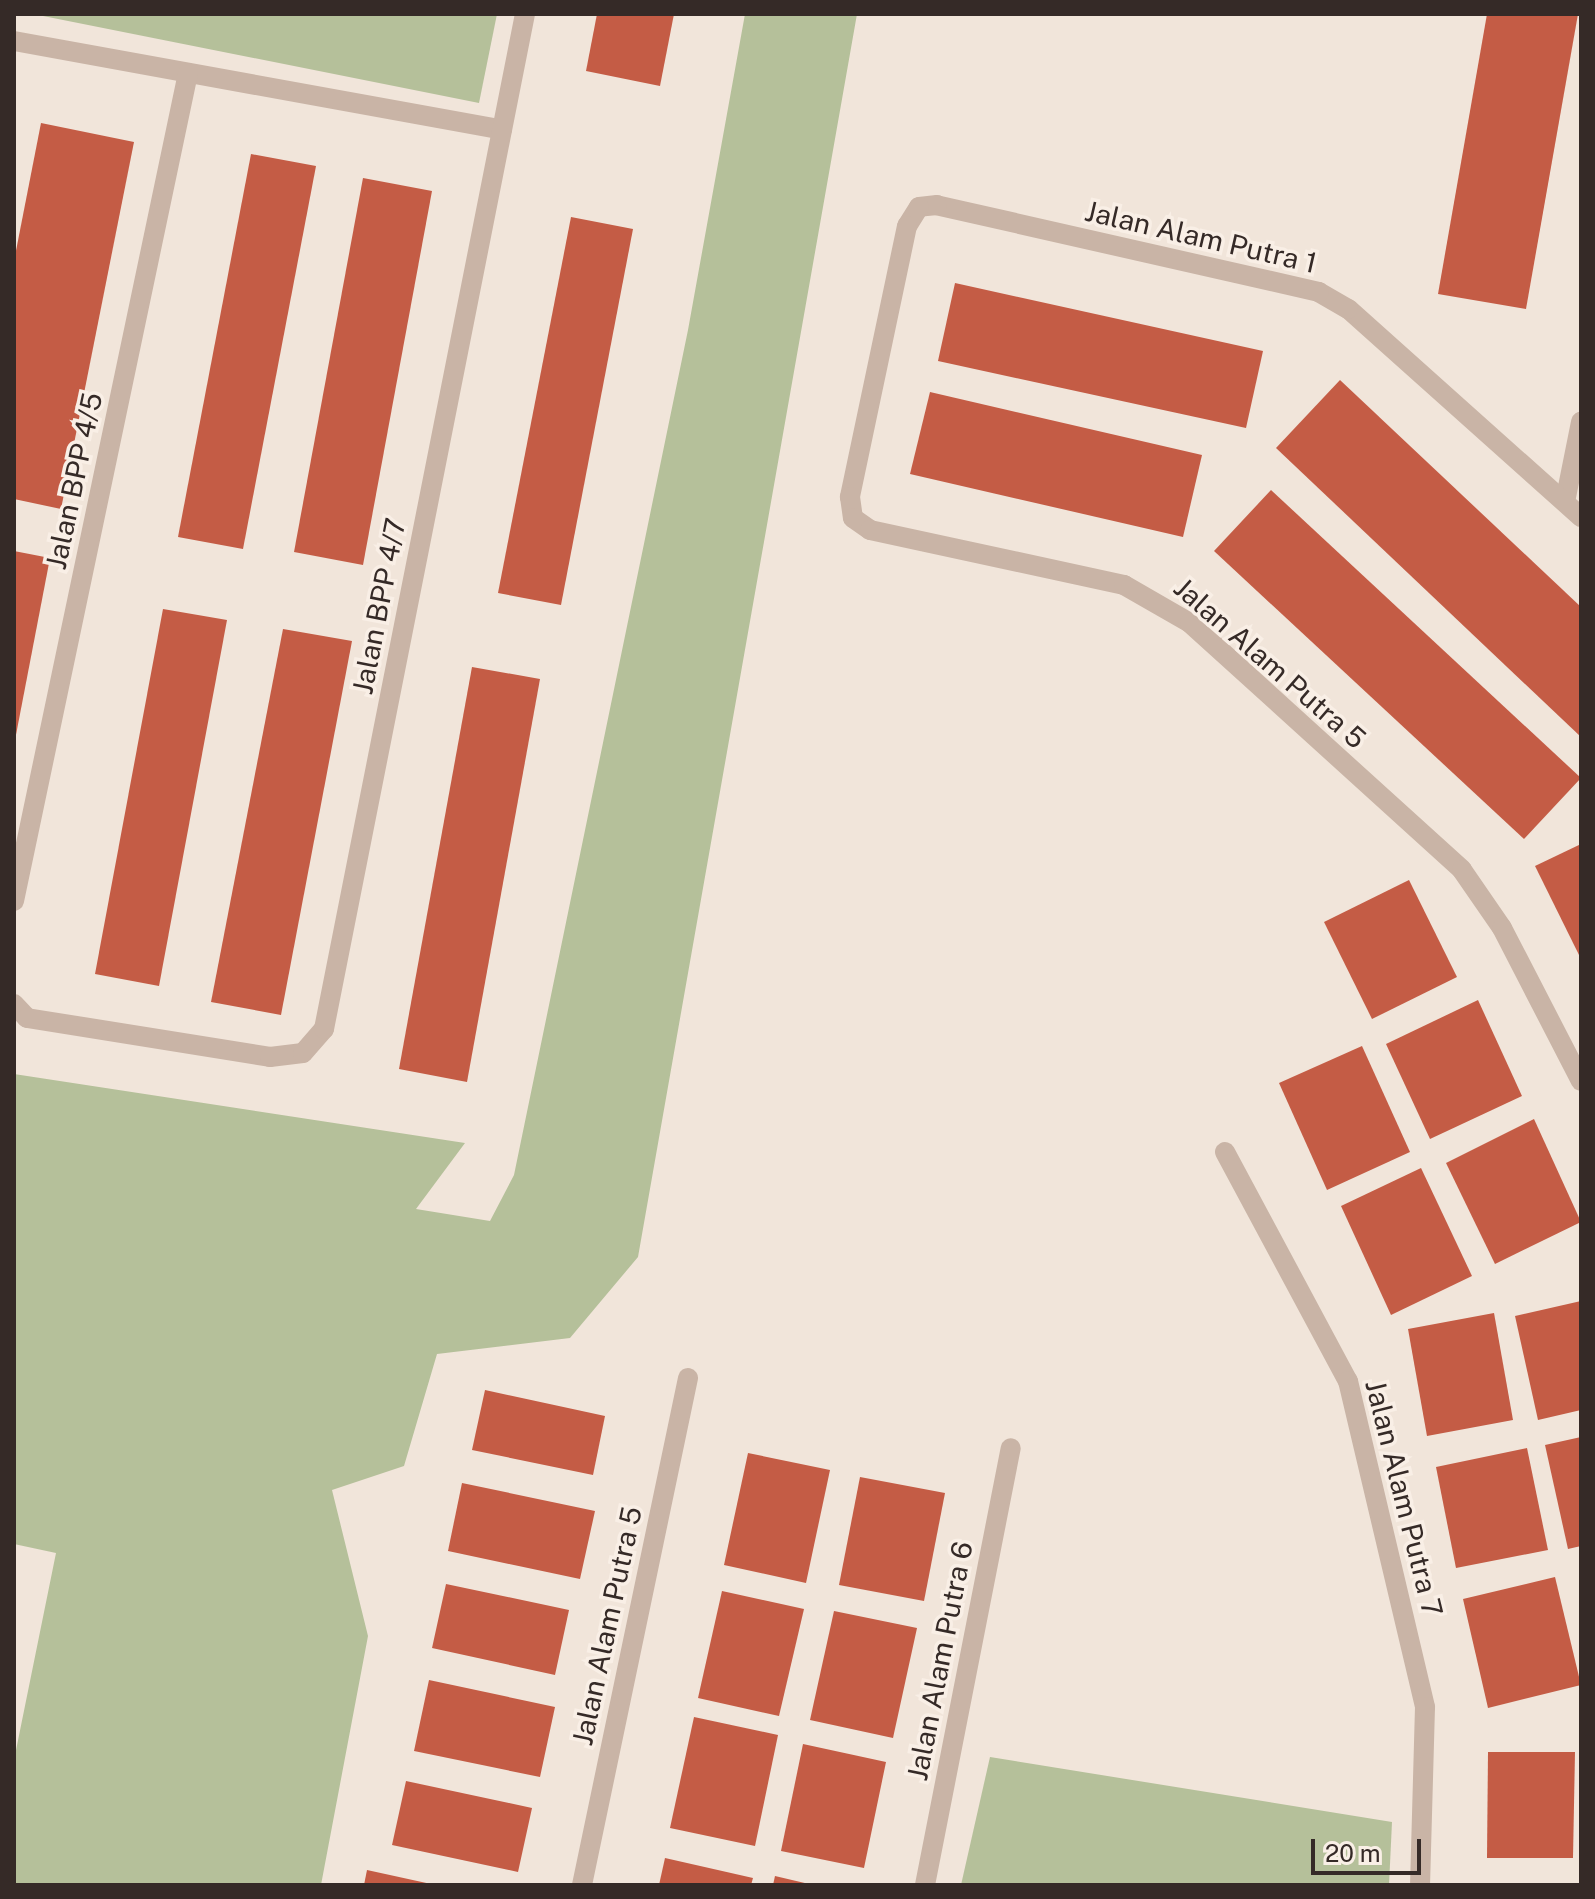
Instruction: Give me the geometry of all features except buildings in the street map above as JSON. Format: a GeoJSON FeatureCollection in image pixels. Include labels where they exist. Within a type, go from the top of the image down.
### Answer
{"type":"FeatureCollection","features":[{"type":"Feature","properties":{"kind":"street","name":"Jalan BPP 4/7"},"geometry":{"type":"LineString","coordinates":[[21,1011],[270,1057],[303,1053],[324,1029],[525,14]]}},
{"type":"Feature","properties":{"kind":"street"},"geometry":{"type":"LineString","coordinates":[[14,41],[502,130]]}},
{"type":"Feature","properties":{"kind":"street","name":"Jalan BPP 4/5"},"geometry":{"type":"LineString","coordinates":[[14,901],[188,73]]}},
{"type":"Feature","properties":{"kind":"street","name":"Jalan Alam Putra 1"},"geometry":{"type":"LineString","coordinates":[[919,207],[937,205],[1319,292],[1348,309],[1581,517]]}},
{"type":"Feature","properties":{"kind":"street","name":"Jalan Alam Putra 5"},"geometry":{"type":"LineString","coordinates":[[919,207],[907,226],[850,497],[853,518],[870,530],[1124,585],[1190,623],[1462,870],[1502,928],[1581,1081]]}},
{"type":"Feature","properties":{"kind":"street"},"geometry":{"type":"LineString","coordinates":[[1565,502],[1581,422]]}},
{"type":"Feature","properties":{"kind":"street","name":"Jalan Alam Putra 7"},"geometry":{"type":"LineString","coordinates":[[1225,1152],[1348,1381],[1425,1707],[1420,1885]]}},
{"type":"Feature","properties":{"kind":"street","name":"Jalan Alam Putra 5"},"geometry":{"type":"LineString","coordinates":[[582,1885],[688,1378]]}},
{"type":"Feature","properties":{"kind":"street","name":"Jalan Alam Putra 6"},"geometry":{"type":"LineString","coordinates":[[925,1885],[1011,1448]]}},
{"type":"Feature","properties":{"kind":"green space"},"geometry":{"type":"Polygon","coordinates":[[[33,14],[497,14],[479,103],[33,14]]]}},
{"type":"Feature","properties":{"kind":"green space"},"geometry":{"type":"Polygon","coordinates":[[[745,14],[857,14],[638,1257],[570,1338],[437,1354],[404,1466],[332,1490],[368,1636],[321,1885],[14,1885],[14,1760],[56,1553],[14,1544],[14,1074],[465,1143],[416,1209],[490,1221],[514,1175],[688,330],[745,14]]]}},
{"type":"Feature","properties":{"kind":"green space"},"geometry":{"type":"Polygon","coordinates":[[[990,1757],[1392,1822],[1389,1885],[961,1885],[990,1757]]]}}]}
